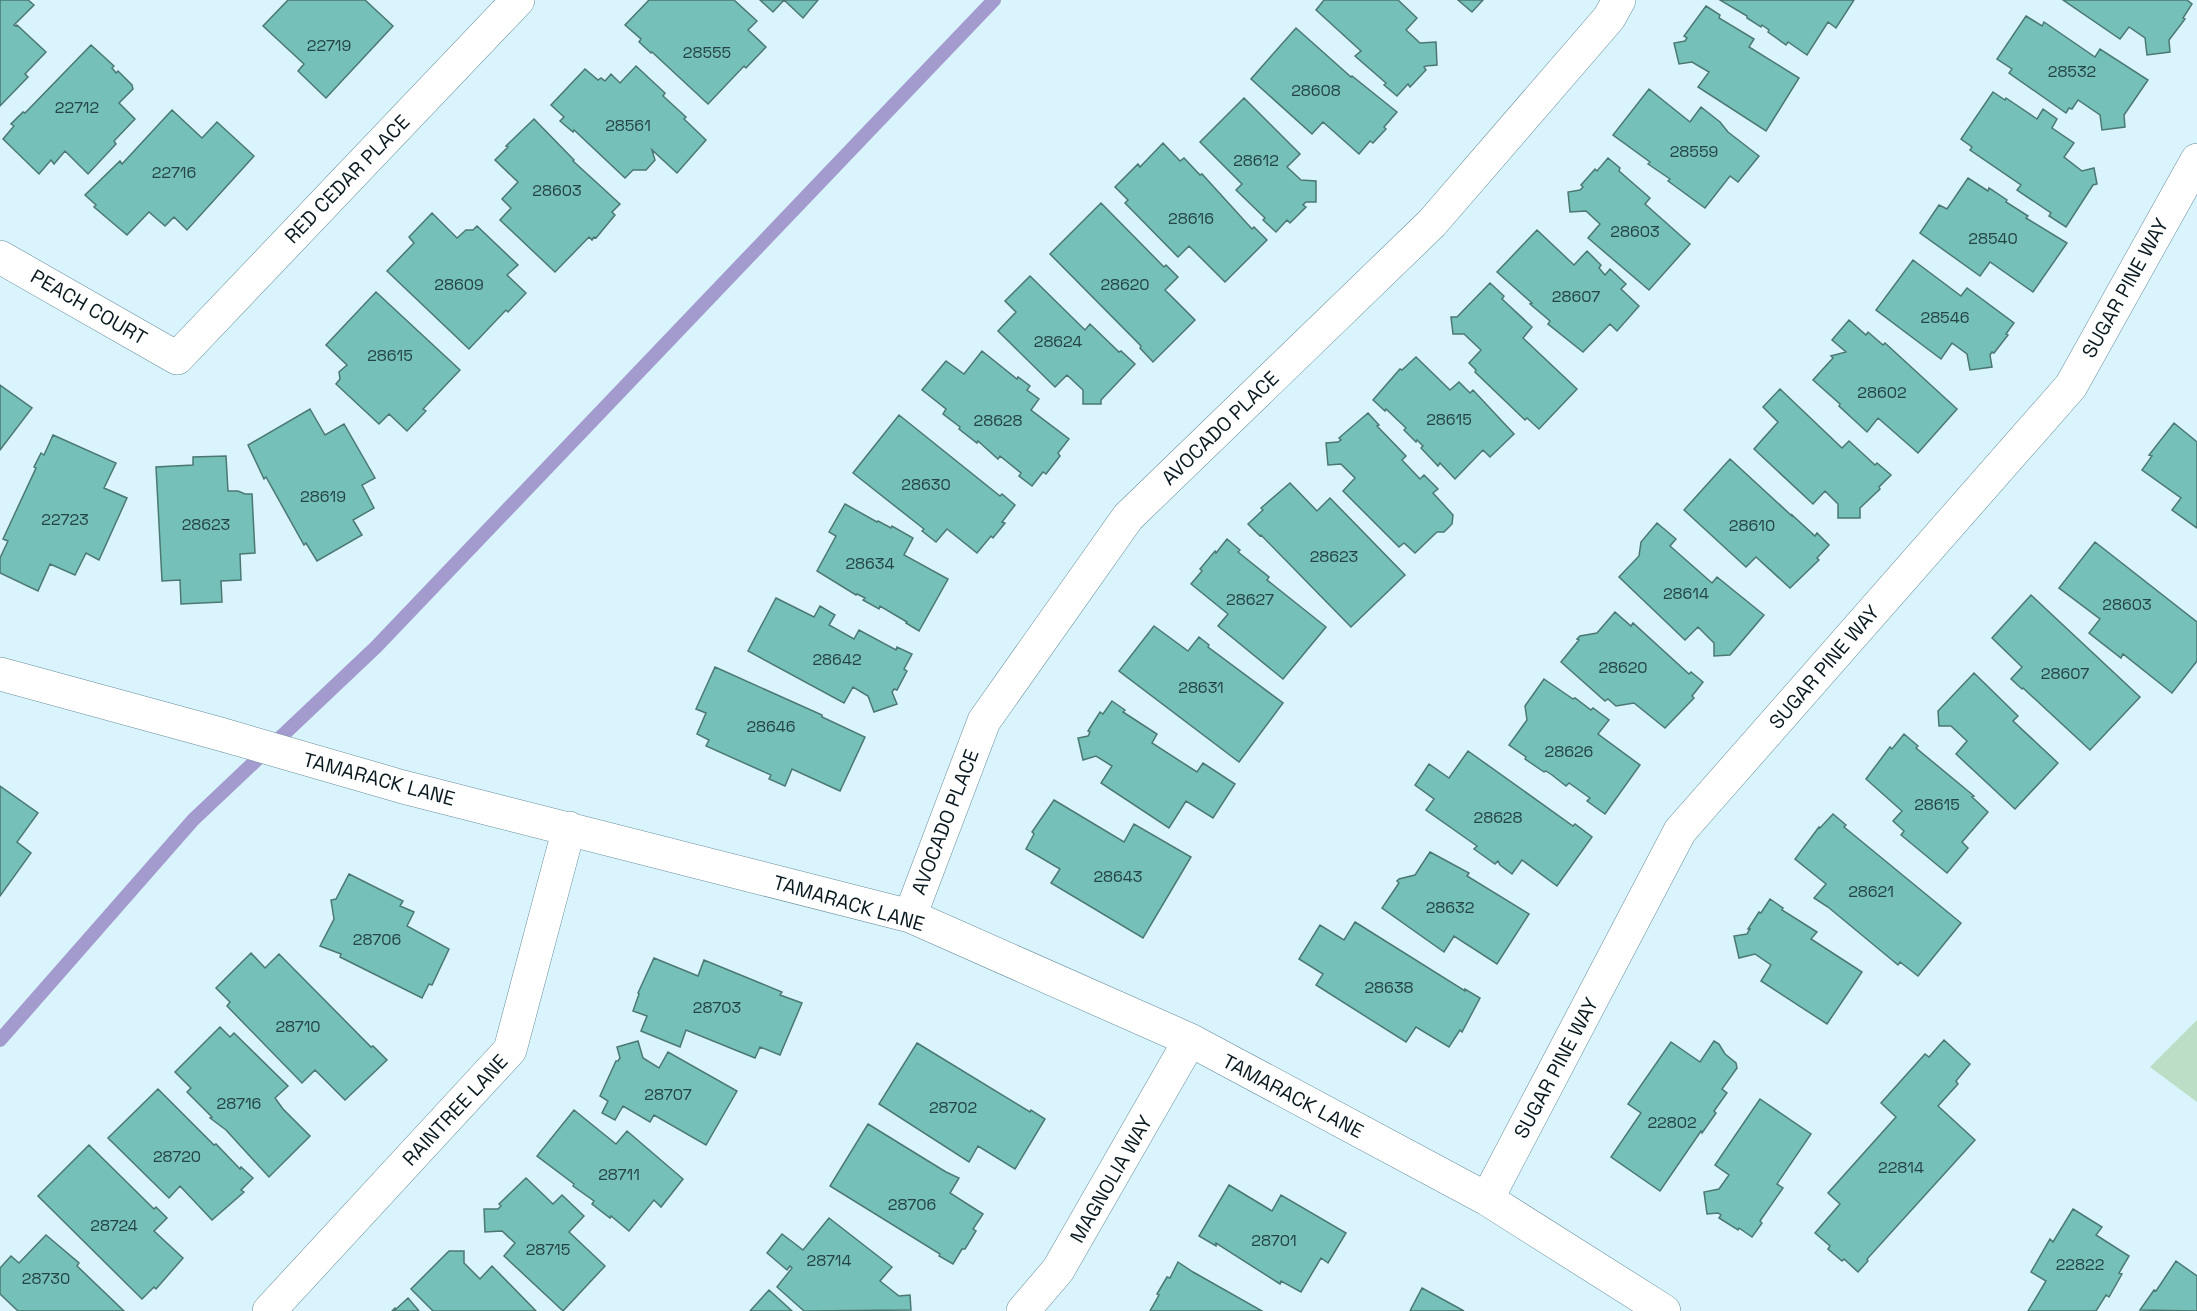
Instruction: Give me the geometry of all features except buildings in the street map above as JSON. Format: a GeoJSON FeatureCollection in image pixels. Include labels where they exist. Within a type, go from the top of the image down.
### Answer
{"type":"FeatureCollection","features":[{"type":"Feature","properties":{"kind":"street","name":"RED CEDAR PLACE"},"geometry":{"type":"LineString","coordinates":[[177,358],[518,0]]}},
{"type":"Feature","properties":{"kind":"street","name":"AVOCADO PLACE"},"geometry":{"type":"LineString","coordinates":[[910,916],[984,721],[1128,517],[1432,223],[1609,18],[1619,0]]}},
{"type":"Feature","properties":{"kind":"street","name":"SUGAR PINE WAY"},"geometry":{"type":"LineString","coordinates":[[1487,1199],[1680,831],[2071,386],[2197,160]]}},
{"type":"Feature","properties":{"kind":"street","name":"PEACH COURT"},"geometry":{"type":"LineString","coordinates":[[0,256],[177,358]]}},
{"type":"Feature","properties":{"kind":"street","name":"TAMARACK LANE"},"geometry":{"type":"LineString","coordinates":[[0,674],[403,787],[910,916],[1190,1040],[1487,1199],[1664,1311]]}},
{"type":"Feature","properties":{"kind":"street","name":"RAINTREE LANE"},"geometry":{"type":"LineString","coordinates":[[269,1311],[510,1050],[569,828]]}},
{"type":"Feature","properties":{"kind":"street","name":"MAGNOLIA WAY"},"geometry":{"type":"LineString","coordinates":[[1023,1311],[1058,1270],[1190,1040]]}},
{"type":"Feature","properties":{"kind":"green space"},"geometry":{"type":"Polygon","coordinates":[[[2197,1020],[2197,1102],[2150,1067],[2197,1020]]]}},
{"type":"Feature","properties":{"kind":"waterway"},"geometry":{"type":"LineString","coordinates":[[0,1040],[193,820],[376,647],[994,0]]}}]}
